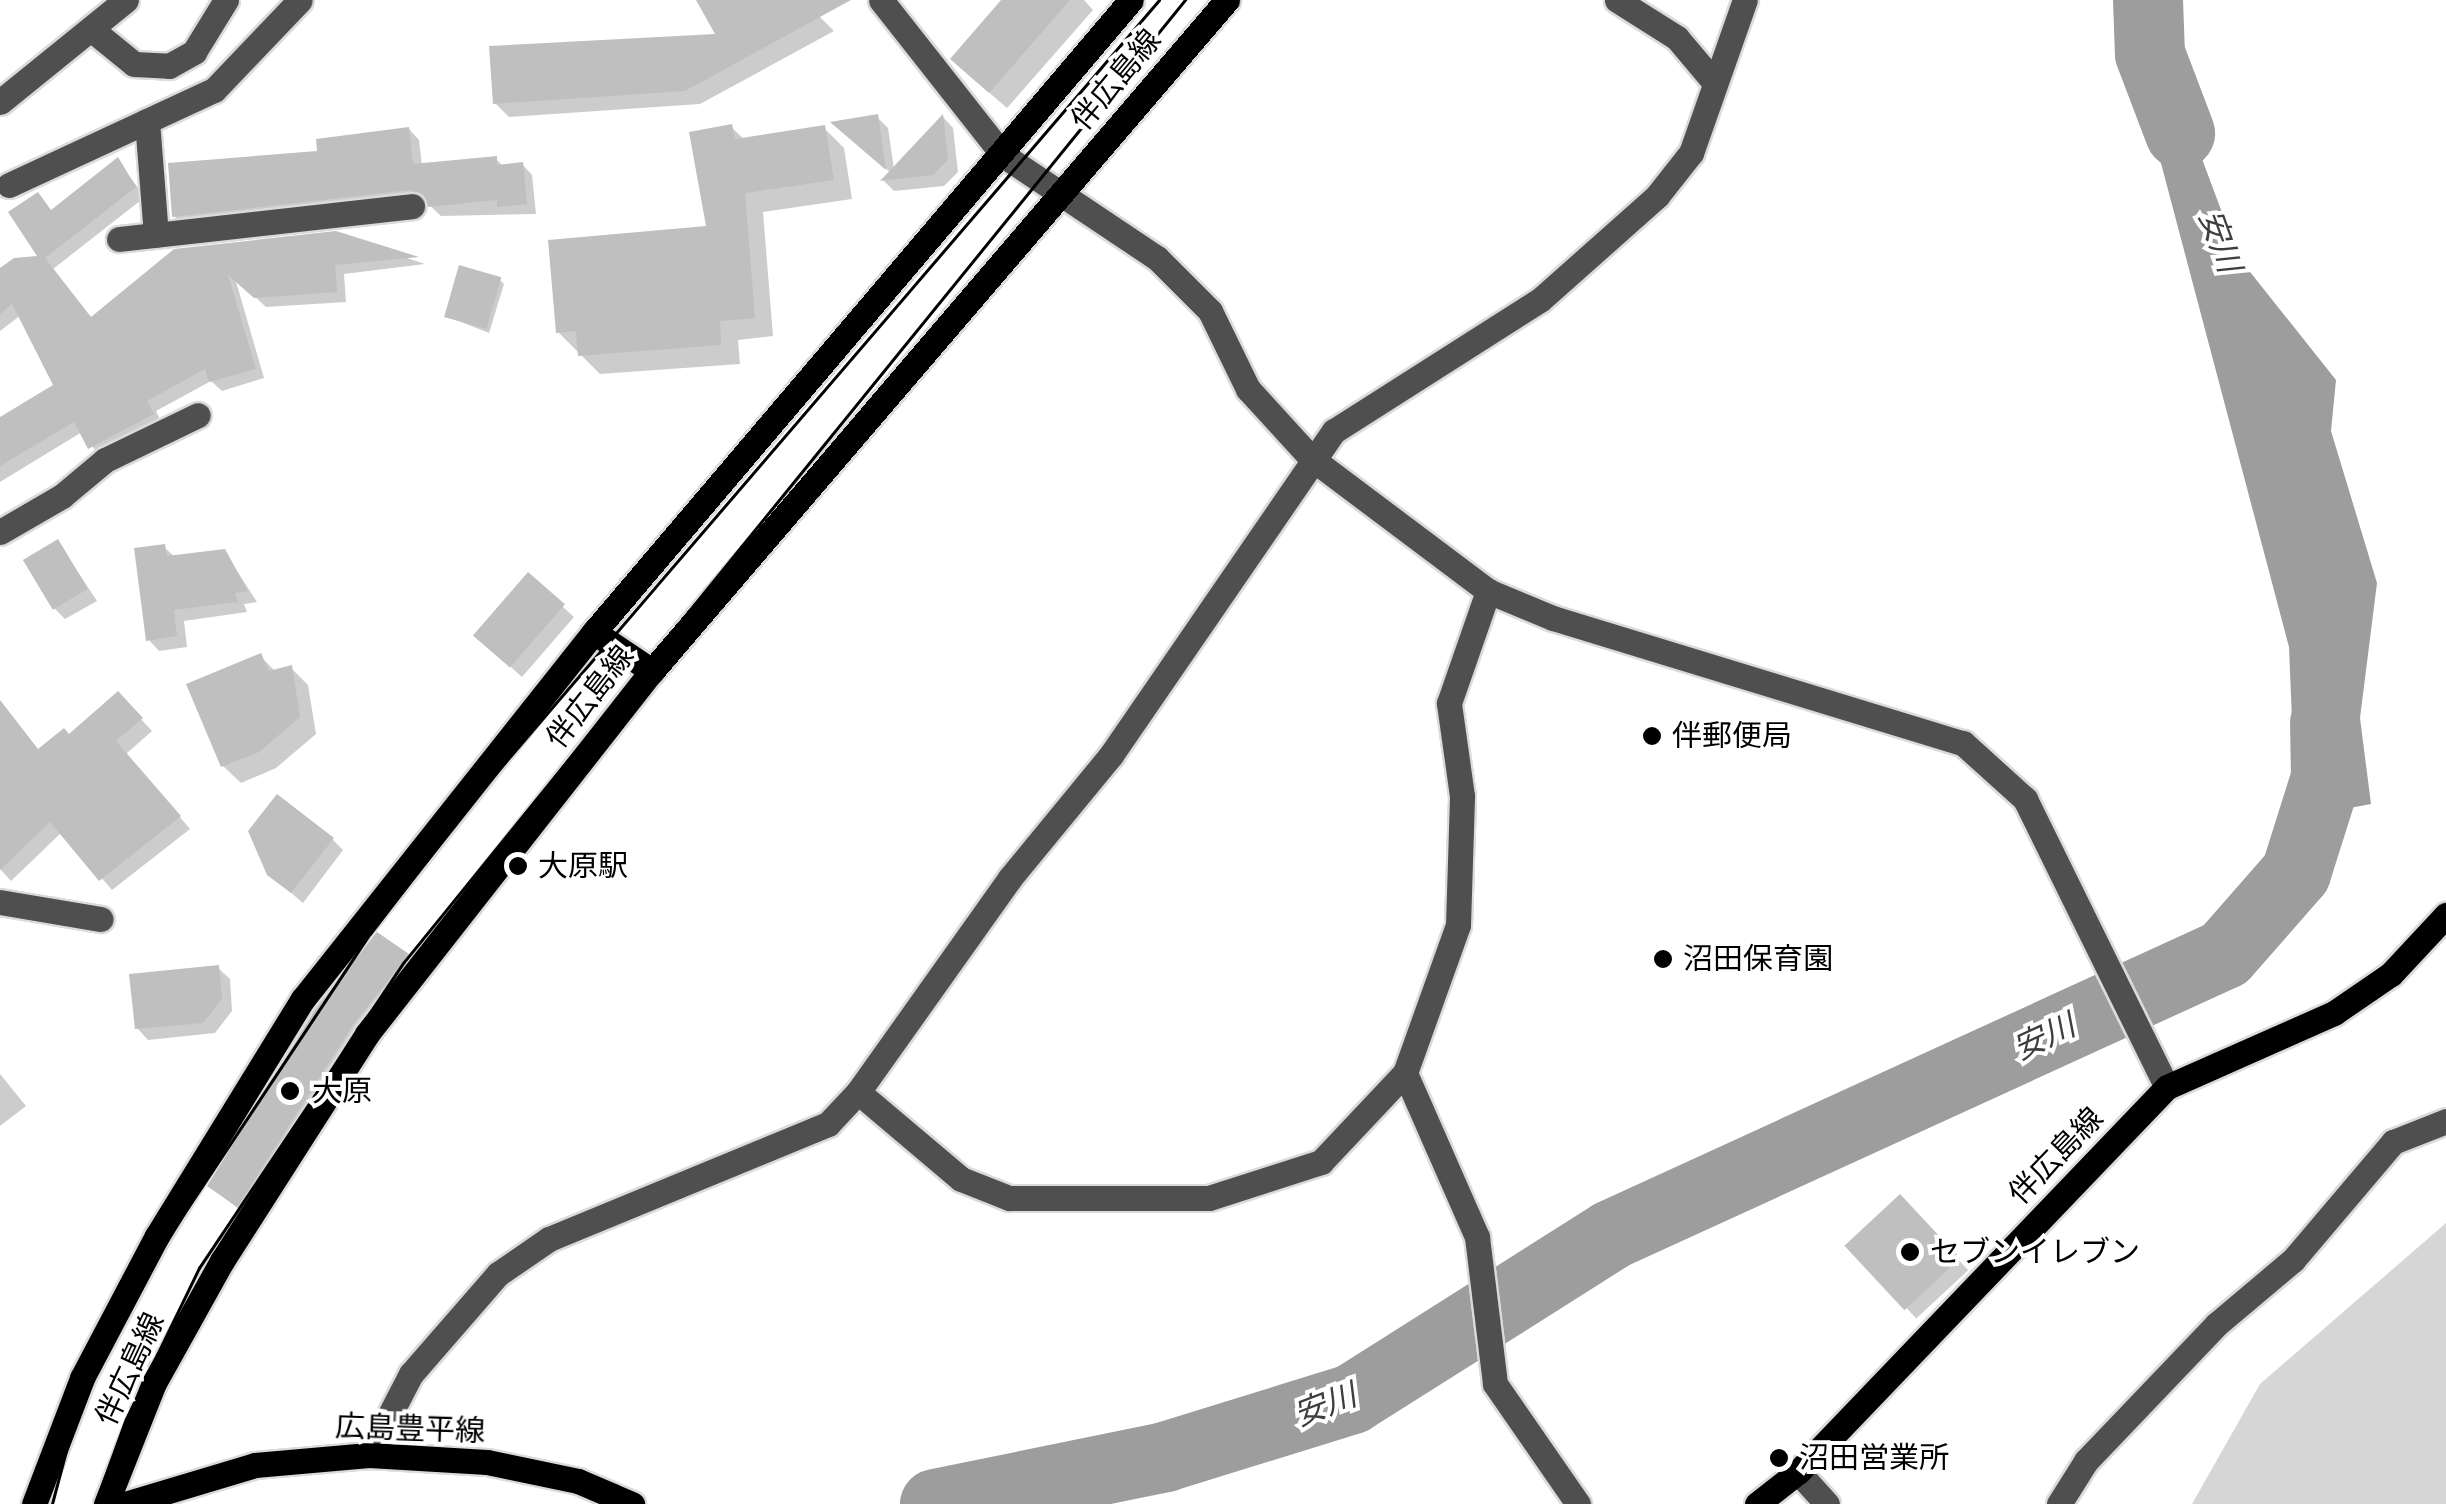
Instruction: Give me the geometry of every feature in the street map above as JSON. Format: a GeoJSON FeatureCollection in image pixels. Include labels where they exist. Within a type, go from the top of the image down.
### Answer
{"type":"FeatureCollection","features":[{"type":"Feature","properties":{"kind":"main road","name":"伴広島線"},"geometry":{"type":"LineString","coordinates":[[34,1504],[82,1378],[157,1236],[303,999],[594,632],[1131,0]]}},
{"type":"Feature","properties":{"kind":"main road","name":"伴広島線"},"geometry":{"type":"LineString","coordinates":[[106,1504],[154,1383],[202,1296],[366,1034],[652,671],[1226,0]]}},
{"type":"Feature","properties":{"kind":"main road"},"geometry":{"type":"LineString","coordinates":[[594,632],[652,671]]}},
{"type":"Feature","properties":{"kind":"main road","name":"伴広島線"},"geometry":{"type":"LineString","coordinates":[[1757,1504],[1798,1472],[2168,1087],[2334,1013],[2392,974],[2446,915]]}},
{"type":"Feature","properties":{"kind":"main road","name":"広島豊平線"},"geometry":{"type":"LineString","coordinates":[[125,1504],[256,1465],[369,1455],[487,1462],[578,1481],[632,1504]]}},
{"type":"Feature","properties":{"kind":"street"},"geometry":{"type":"LineString","coordinates":[[0,102],[126,0]]}},
{"type":"Feature","properties":{"kind":"street"},"geometry":{"type":"LineString","coordinates":[[92,29],[134,64],[169,66],[194,52],[226,0]]}},
{"type":"Feature","properties":{"kind":"street"},"geometry":{"type":"LineString","coordinates":[[9,185],[214,90],[300,0]]}},
{"type":"Feature","properties":{"kind":"street"},"geometry":{"type":"LineString","coordinates":[[881,0],[1003,155],[1157,258],[1210,311],[1248,389],[1311,458],[1488,592],[1553,618],[1963,743],[2025,799],[2168,1087]]}},
{"type":"Feature","properties":{"kind":"street"},"geometry":{"type":"LineString","coordinates":[[1616,0],[1677,38],[1715,83]]}},
{"type":"Feature","properties":{"kind":"street"},"geometry":{"type":"LineString","coordinates":[[369,1455],[411,1374],[498,1274],[549,1238],[828,1124],[858,1092],[1010,878],[1112,755],[1311,458],[1334,431],[1540,300],[1657,196],[1691,153],[1745,0]]}},
{"type":"Feature","properties":{"kind":"street"},"geometry":{"type":"LineString","coordinates":[[147,121],[156,236]]}},
{"type":"Feature","properties":{"kind":"street"},"geometry":{"type":"LineString","coordinates":[[119,239],[412,206]]}},
{"type":"Feature","properties":{"kind":"street"},"geometry":{"type":"LineString","coordinates":[[0,532],[62,496],[105,460],[198,415]]}},
{"type":"Feature","properties":{"kind":"street"},"geometry":{"type":"LineString","coordinates":[[858,1092],[962,1179],[1010,1198],[1209,1198],[1321,1162],[1405,1072],[1458,925],[1462,796],[1448,703],[1488,592]]}},
{"type":"Feature","properties":{"kind":"street"},"geometry":{"type":"LineString","coordinates":[[0,902],[101,919]]}},
{"type":"Feature","properties":{"kind":"street"},"geometry":{"type":"LineString","coordinates":[[1405,1072],[1477,1238],[1495,1384],[1578,1504]]}},
{"type":"Feature","properties":{"kind":"street"},"geometry":{"type":"LineString","coordinates":[[2059,1504],[2086,1461],[2217,1324],[2293,1260],[2393,1142],[2446,1121]]}},
{"type":"Feature","properties":{"kind":"street"},"geometry":{"type":"LineString","coordinates":[[1798,1472],[1828,1504]]}},
{"type":"Feature","properties":{"kind":"shaded area"},"geometry":{"type":"Polygon","coordinates":[[[2446,1223],[2446,1504],[2192,1504],[2260,1384],[2446,1223]]]}},
{"type":"Feature","properties":{"kind":"water"},"geometry":{"type":"Polygon","coordinates":[[[2170,40],[2186,116],[2239,258],[2336,380],[2331,431],[2377,583],[2360,718],[2371,804],[2296,818],[2289,647],[2130,46],[2170,40]]]}},
{"type":"Feature","properties":{"kind":"building"},"geometry":{"type":"Polygon","coordinates":[[[696,0],[851,0],[685,91],[493,104],[489,46],[715,34],[696,0]]]}},
{"type":"Feature","properties":{"kind":"building"},"geometry":{"type":"Polygon","coordinates":[[[1001,0],[1070,0],[989,93],[950,59],[1001,0]]]}},
{"type":"Feature","properties":{"kind":"building"},"geometry":{"type":"Polygon","coordinates":[[[878,114],[886,170],[830,122],[878,114]]]}},
{"type":"Feature","properties":{"kind":"building"},"geometry":{"type":"Polygon","coordinates":[[[943,114],[948,160],[933,175],[880,181],[943,114]]]}},
{"type":"Feature","properties":{"kind":"building"},"geometry":{"type":"Polygon","coordinates":[[[732,124],[735,139],[825,125],[834,180],[745,193],[755,318],[720,321],[721,345],[578,356],[576,331],[556,333],[548,240],[706,226],[689,132],[732,124]]]}},
{"type":"Feature","properties":{"kind":"building"},"geometry":{"type":"Polygon","coordinates":[[[409,127],[413,164],[497,156],[497,165],[523,162],[527,204],[497,207],[497,200],[428,207],[424,196],[410,190],[172,217],[168,163],[317,151],[316,139],[409,127]]]}},
{"type":"Feature","properties":{"kind":"building"},"geometry":{"type":"Polygon","coordinates":[[[118,157],[136,187],[45,258],[91,317],[174,249],[336,231],[419,257],[335,265],[337,292],[254,298],[228,275],[256,369],[209,382],[205,369],[147,401],[154,414],[88,449],[74,422],[0,466],[0,417],[53,385],[12,304],[0,314],[0,268],[14,258],[37,256],[8,212],[38,192],[51,210],[118,157]]]}},
{"type":"Feature","properties":{"kind":"building"},"geometry":{"type":"Polygon","coordinates":[[[459,265],[501,277],[486,329],[444,317],[459,265]]]}},
{"type":"Feature","properties":{"kind":"building"},"geometry":{"type":"Polygon","coordinates":[[[58,539],[88,589],[53,610],[23,560],[58,539]]]}},
{"type":"Feature","properties":{"kind":"building"},"geometry":{"type":"Polygon","coordinates":[[[165,544],[167,556],[225,549],[248,591],[235,593],[238,602],[174,610],[177,636],[146,641],[134,548],[165,544]]]}},
{"type":"Feature","properties":{"kind":"building"},"geometry":{"type":"Polygon","coordinates":[[[528,572],[565,604],[510,668],[473,635],[528,572]]]}},
{"type":"Feature","properties":{"kind":"building"},"geometry":{"type":"Polygon","coordinates":[[[261,653],[269,671],[292,665],[300,717],[259,752],[221,767],[186,684],[261,653]]]}},
{"type":"Feature","properties":{"kind":"building"},"geometry":{"type":"Polygon","coordinates":[[[118,691],[143,718],[116,741],[181,816],[99,881],[50,822],[0,870],[0,700],[38,749],[64,728],[69,734],[118,691]]]}},
{"type":"Feature","properties":{"kind":"building"},"geometry":{"type":"Polygon","coordinates":[[[277,794],[334,838],[291,893],[267,875],[248,831],[277,794]]]}},
{"type":"Feature","properties":{"kind":"building"},"geometry":{"type":"Polygon","coordinates":[[[377,932],[409,954],[353,1025],[237,1207],[207,1186],[316,1008],[377,932]]]}},
{"type":"Feature","properties":{"kind":"building"},"geometry":{"type":"Polygon","coordinates":[[[219,965],[222,999],[203,1023],[135,1029],[129,974],[219,965]]]}},
{"type":"Feature","properties":{"kind":"building"},"geometry":{"type":"Polygon","coordinates":[[[1900,1194],[1960,1258],[1904,1310],[1844,1246],[1900,1194]]]}},
{"type":"Feature","properties":{"kind":"waterway","name":"安川"},"geometry":{"type":"LineString","coordinates":[[2148,0],[2150,54],[2180,133]]}},
{"type":"Feature","properties":{"kind":"waterway","name":"安川"},"geometry":{"type":"LineString","coordinates":[[935,1504],[1165,1457],[1352,1399],[1611,1235],[2225,954],[2296,873],[2326,778],[2325,723]]}},
{"type":"Feature","properties":{"kind":"tram line"},"geometry":{"type":"LineString","coordinates":[[52,1504],[76,1413],[157,1254],[370,934],[477,795],[1159,0]]}},
{"type":"Feature","properties":{"kind":"tram line"},"geometry":{"type":"LineString","coordinates":[[95,1504],[126,1419],[199,1268],[404,962],[1185,0]]}},
{"type":"Feature","properties":{"kind":"place","name":"伴郵便局"},"geometry":{"type":"Point","coordinates":[1652,736]}},
{"type":"Feature","properties":{"kind":"place","name":"大原駅"},"geometry":{"type":"Point","coordinates":[518,866]}},
{"type":"Feature","properties":{"kind":"place","name":"沼田保育園"},"geometry":{"type":"Point","coordinates":[1663,959]}},
{"type":"Feature","properties":{"kind":"place","name":"大原"},"geometry":{"type":"Point","coordinates":[290,1091]}},
{"type":"Feature","properties":{"kind":"place","name":"セブンイレブン"},"geometry":{"type":"Point","coordinates":[1910,1252]}},
{"type":"Feature","properties":{"kind":"place","name":"沼田営業所"},"geometry":{"type":"Point","coordinates":[1779,1458]}}]}
